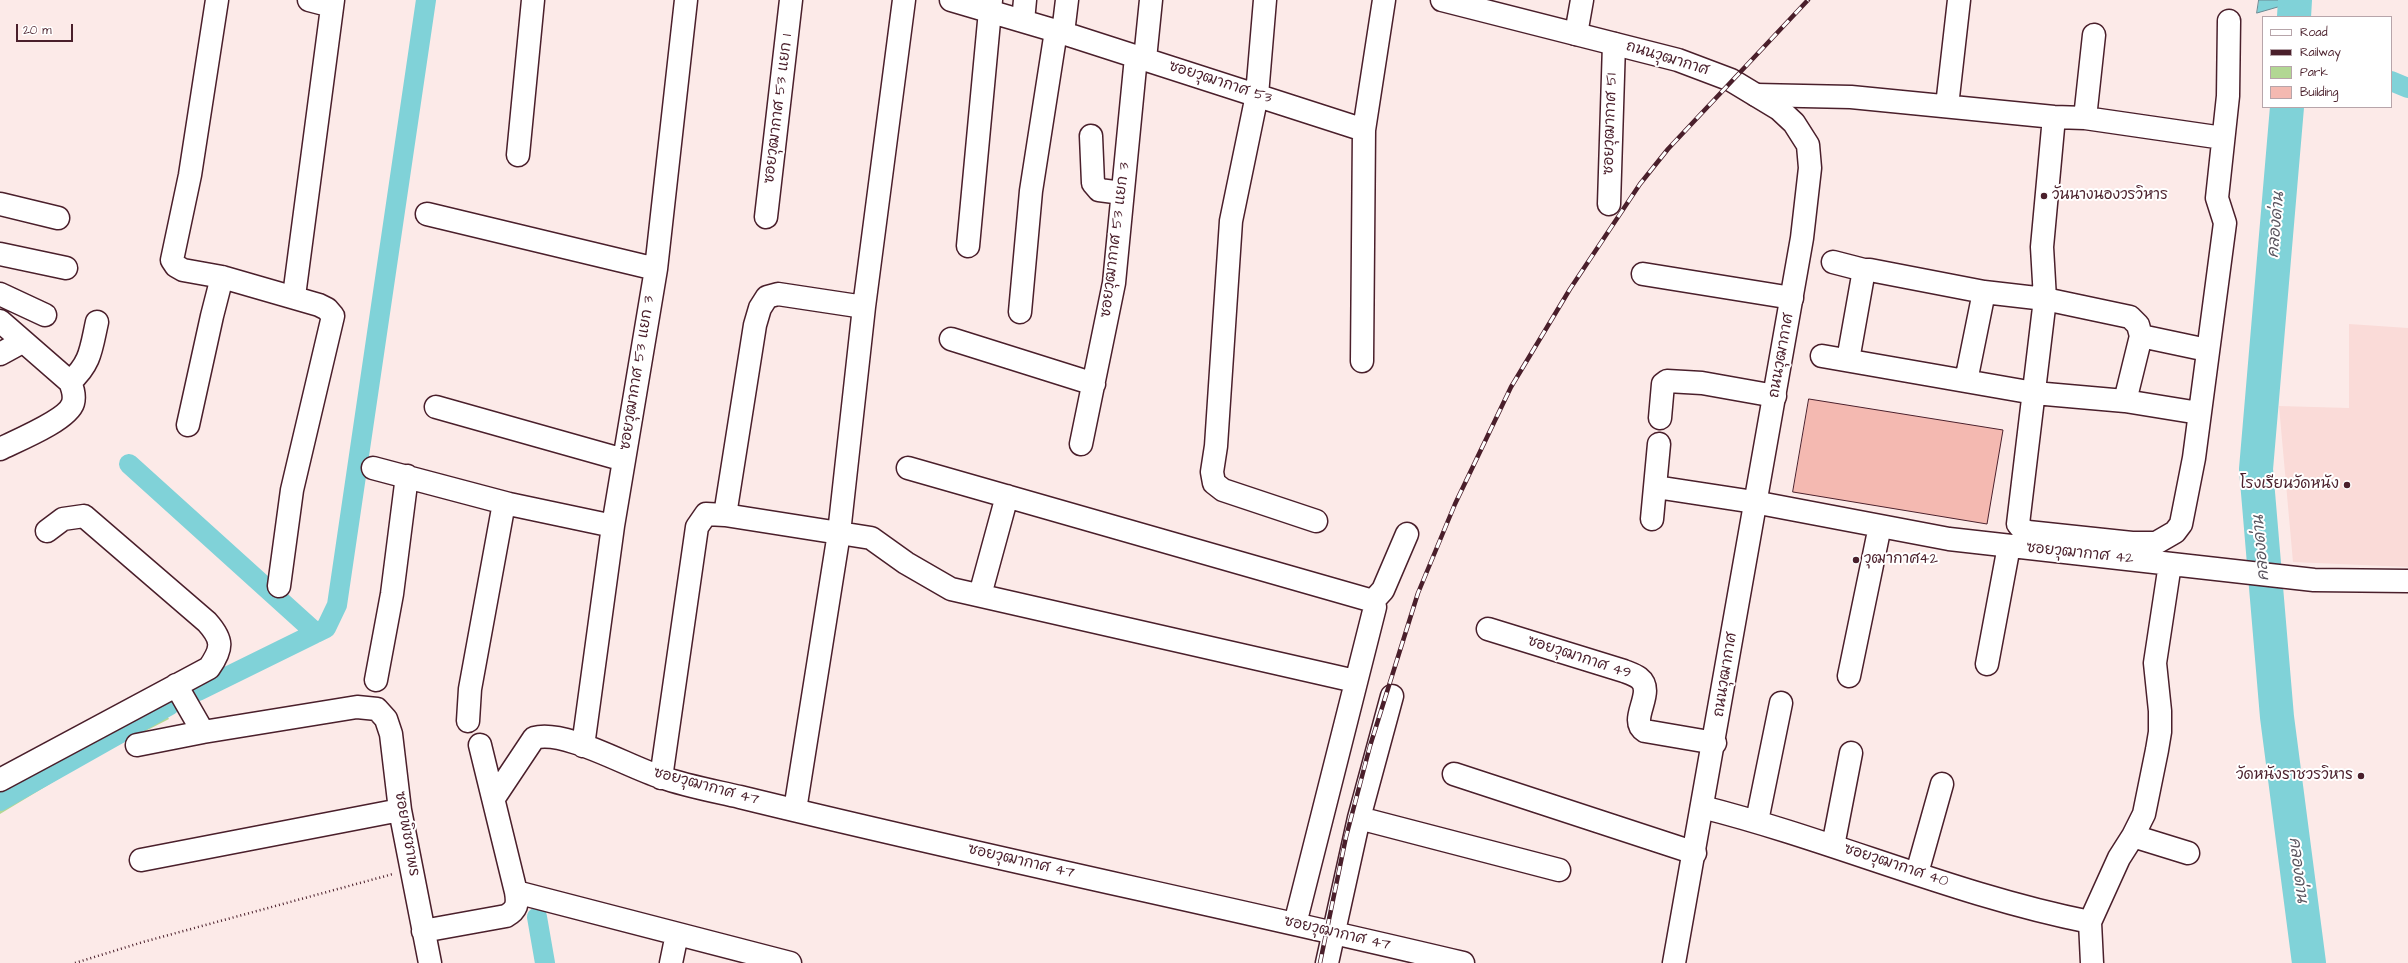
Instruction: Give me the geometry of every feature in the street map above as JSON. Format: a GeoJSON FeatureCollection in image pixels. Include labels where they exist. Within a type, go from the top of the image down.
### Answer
{"type":"FeatureCollection","features":[{"type":"Feature","properties":{"kind":"street"},"geometry":{"type":"LineString","coordinates":[[217,0],[190,175],[172,260],[176,266],[183,270],[222,277],[294,296],[327,309],[333,316],[292,490],[279,586]]}},
{"type":"Feature","properties":{"kind":"street"},"geometry":{"type":"LineString","coordinates":[[294,296],[333,3],[309,0]]}},
{"type":"Feature","properties":{"kind":"street"},"geometry":{"type":"LineString","coordinates":[[518,155],[533,0]]}},
{"type":"Feature","properties":{"kind":"street","name":"ซอยวุฒากาศ 53 แยก 3"},"geometry":{"type":"LineString","coordinates":[[583,746],[613,526],[656,269],[686,0]]}},
{"type":"Feature","properties":{"kind":"street","name":"ซอยวุฒากาศ 53 แยก 1"},"geometry":{"type":"LineString","coordinates":[[766,217],[791,0]]}},
{"type":"Feature","properties":{"kind":"street"},"geometry":{"type":"LineString","coordinates":[[795,810],[839,533],[864,307],[904,0]]}},
{"type":"Feature","properties":{"kind":"street","name":"ซอยวุฒากาศ 53"},"geometry":{"type":"LineString","coordinates":[[951,0],[1024,10],[1059,32],[1364,130]]}},
{"type":"Feature","properties":{"kind":"street"},"geometry":{"type":"LineString","coordinates":[[1020,312],[1031,191],[1059,32],[1067,0]]}},
{"type":"Feature","properties":{"kind":"street","name":"ซอยวุฒากาศ 53 แยก 3"},"geometry":{"type":"LineString","coordinates":[[1081,444],[1114,283],[1122,193],[1141,58],[1151,0]]}},
{"type":"Feature","properties":{"kind":"street"},"geometry":{"type":"LineString","coordinates":[[1265,0],[1257,95],[1231,221],[1216,446],[1212,472],[1214,483],[1223,490],[1316,521]]}},
{"type":"Feature","properties":{"kind":"street"},"geometry":{"type":"LineString","coordinates":[[1362,361],[1364,130],[1384,0]]}},
{"type":"Feature","properties":{"kind":"street","name":"ถนนวุฒากาศ"},"geometry":{"type":"LineString","coordinates":[[1443,0],[1684,62],[1731,80],[1779,109],[1794,123],[1808,145],[1810,168],[1802,238],[1775,396],[1754,502],[1715,743],[1674,963]]}},
{"type":"Feature","properties":{"kind":"street"},"geometry":{"type":"LineString","coordinates":[[1576,34],[1582,0]]}},
{"type":"Feature","properties":{"kind":"street"},"geometry":{"type":"LineString","coordinates":[[1947,106],[1960,0]]}},
{"type":"Feature","properties":{"kind":"street"},"geometry":{"type":"LineString","coordinates":[[968,246],[990,5]]}},
{"type":"Feature","properties":{"kind":"street"},"geometry":{"type":"LineString","coordinates":[[2054,118],[2042,247],[2045,299],[2018,524],[2022,529],[2028,532],[2132,543],[2156,543],[2167,538],[2181,524],[2194,458],[2207,350],[2225,223],[2217,198],[2228,96],[2230,21]]}},
{"type":"Feature","properties":{"kind":"street"},"geometry":{"type":"LineString","coordinates":[[2085,118],[2094,35]]}},
{"type":"Feature","properties":{"kind":"street","name":"ซอยวุฒากาศ 51"},"geometry":{"type":"LineString","coordinates":[[1609,204],[1614,44]]}},
{"type":"Feature","properties":{"kind":"street"},"geometry":{"type":"LineString","coordinates":[[1756,95],[1851,97],[2054,118],[2085,118],[2223,138]]}},
{"type":"Feature","properties":{"kind":"street"},"geometry":{"type":"LineString","coordinates":[[1091,136],[1093,183],[1099,190],[1122,193]]}},
{"type":"Feature","properties":{"kind":"street"},"geometry":{"type":"LineString","coordinates":[[0,204],[58,218]]}},
{"type":"Feature","properties":{"kind":"street"},"geometry":{"type":"LineString","coordinates":[[427,214],[656,269]]}},
{"type":"Feature","properties":{"kind":"street"},"geometry":{"type":"LineString","coordinates":[[0,254],[66,268]]}},
{"type":"Feature","properties":{"kind":"street"},"geometry":{"type":"LineString","coordinates":[[1833,262],[1864,270],[1984,292],[2045,299],[2130,317],[2138,324],[2141,336],[2125,401]]}},
{"type":"Feature","properties":{"kind":"street"},"geometry":{"type":"LineString","coordinates":[[1848,360],[1864,270]]}},
{"type":"Feature","properties":{"kind":"street"},"geometry":{"type":"LineString","coordinates":[[1642,274],[1792,298]]}},
{"type":"Feature","properties":{"kind":"street"},"geometry":{"type":"LineString","coordinates":[[188,425],[222,277]]}},
{"type":"Feature","properties":{"kind":"street"},"geometry":{"type":"LineString","coordinates":[[1966,381],[1984,292]]}},
{"type":"Feature","properties":{"kind":"street"},"geometry":{"type":"LineString","coordinates":[[0,294],[45,315]]}},
{"type":"Feature","properties":{"kind":"street"},"geometry":{"type":"LineString","coordinates":[[725,515],[755,325],[760,308],[767,297],[778,294],[864,307]]}},
{"type":"Feature","properties":{"kind":"street"},"geometry":{"type":"LineString","coordinates":[[0,322],[70,382],[74,391],[73,404],[62,417],[0,449]]}},
{"type":"Feature","properties":{"kind":"street"},"geometry":{"type":"LineString","coordinates":[[70,382],[83,370],[90,356],[97,322]]}},
{"type":"Feature","properties":{"kind":"street"},"geometry":{"type":"LineString","coordinates":[[2141,336],[2207,350]]}},
{"type":"Feature","properties":{"kind":"street"},"geometry":{"type":"LineString","coordinates":[[951,338],[1094,384]]}},
{"type":"Feature","properties":{"kind":"street"},"geometry":{"type":"LineString","coordinates":[[0,354],[22,342]]}},
{"type":"Feature","properties":{"kind":"street"},"geometry":{"type":"LineString","coordinates":[[1822,356],[2034,393],[2125,401],[2199,414]]}},
{"type":"Feature","properties":{"kind":"street"},"geometry":{"type":"LineString","coordinates":[[1660,418],[1663,384],[1667,381],[1702,383],[1775,396]]}},
{"type":"Feature","properties":{"kind":"street"},"geometry":{"type":"LineString","coordinates":[[436,407],[624,460]]}},
{"type":"Feature","properties":{"kind":"street"},"geometry":{"type":"LineString","coordinates":[[1652,519],[1660,444]]}},
{"type":"Feature","properties":{"kind":"street"},"geometry":{"type":"LineString","coordinates":[[373,468],[504,503],[613,526]]}},
{"type":"Feature","properties":{"kind":"street"},"geometry":{"type":"LineString","coordinates":[[908,468],[1374,601]]}},
{"type":"Feature","properties":{"kind":"street"},"geometry":{"type":"LineString","coordinates":[[376,680],[392,594],[407,476]]}},
{"type":"Feature","properties":{"kind":"street","name":"ซอยวุฒากาศ 42"},"geometry":{"type":"LineString","coordinates":[[1656,487],[1754,502],[1880,526],[1938,528],[2009,546],[2314,580],[2408,581]]}},
{"type":"Feature","properties":{"kind":"street"},"geometry":{"type":"LineString","coordinates":[[980,595],[1007,496]]}},
{"type":"Feature","properties":{"kind":"street"},"geometry":{"type":"LineString","coordinates":[[468,721],[470,689],[504,503]]}},
{"type":"Feature","properties":{"kind":"street"},"geometry":{"type":"LineString","coordinates":[[661,778],[697,527],[706,514],[725,515],[871,538],[906,563],[951,589],[1355,681]]}},
{"type":"Feature","properties":{"kind":"street"},"geometry":{"type":"LineString","coordinates":[[0,780],[209,668],[219,653],[218,635],[207,622],[84,516],[63,519],[47,530]]}},
{"type":"Feature","properties":{"kind":"street"},"geometry":{"type":"LineString","coordinates":[[1849,676],[1880,526]]}},
{"type":"Feature","properties":{"kind":"street"},"geometry":{"type":"LineString","coordinates":[[1296,924],[1355,681],[1375,607],[1374,601],[1383,590],[1407,534]]}},
{"type":"Feature","properties":{"kind":"street"},"geometry":{"type":"LineString","coordinates":[[1987,664],[2009,546]]}},
{"type":"Feature","properties":{"kind":"street"},"geometry":{"type":"LineString","coordinates":[[2092,963],[2090,922],[2119,858],[2133,836],[2144,814],[2160,732],[2155,663],[2170,564]]}},
{"type":"Feature","properties":{"kind":"street","name":"ซอยวุฒากาศ 49"},"geometry":{"type":"LineString","coordinates":[[1488,629],[1624,671],[1639,678],[1643,684],[1644,695],[1638,723],[1640,728],[1645,731],[1715,743]]}},
{"type":"Feature","properties":{"kind":"street"},"geometry":{"type":"LineString","coordinates":[[137,745],[203,732],[176,686]]}},
{"type":"Feature","properties":{"kind":"street"},"geometry":{"type":"LineString","coordinates":[[1327,963],[1359,818],[1392,696]]}},
{"type":"Feature","properties":{"kind":"street"},"geometry":{"type":"LineString","coordinates":[[1757,821],[1781,703]]}},
{"type":"Feature","properties":{"kind":"street","name":"ซอยพิชชาพร"},"geometry":{"type":"LineString","coordinates":[[203,732],[357,706],[376,709],[386,719],[391,734],[400,810],[430,963]]}},
{"type":"Feature","properties":{"kind":"street","name":"ซอยวุฒากาศ 47"},"geometry":{"type":"LineString","coordinates":[[494,798],[534,738],[544,735],[552,736],[583,746],[661,778],[1296,924],[1426,959],[1463,963]]}},
{"type":"Feature","properties":{"kind":"street"},"geometry":{"type":"LineString","coordinates":[[423,931],[506,916],[514,911],[518,904],[494,798],[480,745]]}},
{"type":"Feature","properties":{"kind":"street"},"geometry":{"type":"LineString","coordinates":[[1833,846],[1850,753]]}},
{"type":"Feature","properties":{"kind":"street"},"geometry":{"type":"LineString","coordinates":[[1454,774],[1694,853]]}},
{"type":"Feature","properties":{"kind":"street"},"geometry":{"type":"LineString","coordinates":[[1917,873],[1942,784]]}},
{"type":"Feature","properties":{"kind":"street","name":"ซอยวุฒากาศ 40"},"geometry":{"type":"LineString","coordinates":[[1702,807],[1757,821],[2035,911],[2090,922]]}},
{"type":"Feature","properties":{"kind":"street"},"geometry":{"type":"LineString","coordinates":[[141,860],[400,810]]}},
{"type":"Feature","properties":{"kind":"street"},"geometry":{"type":"LineString","coordinates":[[1359,818],[1559,870]]}},
{"type":"Feature","properties":{"kind":"street"},"geometry":{"type":"LineString","coordinates":[[2133,836],[2188,853]]}},
{"type":"Feature","properties":{"kind":"street"},"geometry":{"type":"LineString","coordinates":[[516,892],[790,963]]}},
{"type":"Feature","properties":{"kind":"street"},"geometry":{"type":"LineString","coordinates":[[671,963],[677,934]]}},
{"type":"Feature","properties":{"kind":"path"},"geometry":{"type":"LineString","coordinates":[[75,963],[143,942],[399,872]]}},
{"type":"Feature","properties":{"kind":"shaded area","name":"โรงเรียนวัดหนัง"},"geometry":{"type":"Polygon","coordinates":[[[2349,324],[2408,328],[2408,567],[2293,562],[2279,406],[2349,408],[2349,324]]]}},
{"type":"Feature","properties":{"kind":"green space"},"geometry":{"type":"Polygon","coordinates":[[[159,702],[169,719],[93,758],[0,814],[0,788],[159,702]]]}},
{"type":"Feature","properties":{"kind":"water"},"geometry":{"type":"Polygon","coordinates":[[[2259,0],[2302,0],[2257,13],[2259,0]]]}},
{"type":"Feature","properties":{"kind":"building"},"geometry":{"type":"Polygon","coordinates":[[[1809,399],[2003,430],[1987,524],[1793,492],[1809,399]]]}},
{"type":"Feature","properties":{"kind":"waterway"},"geometry":{"type":"LineString","coordinates":[[198,691],[326,628],[337,605],[426,0]]}},
{"type":"Feature","properties":{"kind":"waterway","name":"คลองด่าน"},"geometry":{"type":"LineString","coordinates":[[2294,16],[2295,0]]}},
{"type":"Feature","properties":{"kind":"waterway"},"geometry":{"type":"LineString","coordinates":[[2392,81],[2408,88]]}},
{"type":"Feature","properties":{"kind":"waterway","name":"คลองด่าน"},"geometry":{"type":"LineString","coordinates":[[2287,108],[2256,469],[2277,717],[2309,963]]}},
{"type":"Feature","properties":{"kind":"waterway"},"geometry":{"type":"LineString","coordinates":[[129,464],[316,633]]}},
{"type":"Feature","properties":{"kind":"waterway"},"geometry":{"type":"LineString","coordinates":[[0,801],[170,705]]}},
{"type":"Feature","properties":{"kind":"waterway"},"geometry":{"type":"LineString","coordinates":[[537,917],[545,963]]}},
{"type":"Feature","properties":{"kind":"railway"},"geometry":{"type":"LineString","coordinates":[[1320,963],[1346,837],[1370,746],[1418,593],[1455,504],[1511,387],[1570,289],[1640,184],[1668,149],[1808,0]]}},
{"type":"Feature","properties":{"kind":"place","name":"วันนางนองวรวิหาร"},"geometry":{"type":"Point","coordinates":[2044,196]}},
{"type":"Feature","properties":{"kind":"place","name":"โรงเรียนวัดหนัง"},"geometry":{"type":"Point","coordinates":[2347,485]}},
{"type":"Feature","properties":{"kind":"place","name":"วุฒากาศ42"},"geometry":{"type":"Point","coordinates":[1856,560]}},
{"type":"Feature","properties":{"kind":"place","name":"วัดหนังราชวรวิหาร"},"geometry":{"type":"Point","coordinates":[2361,776]}}]}
